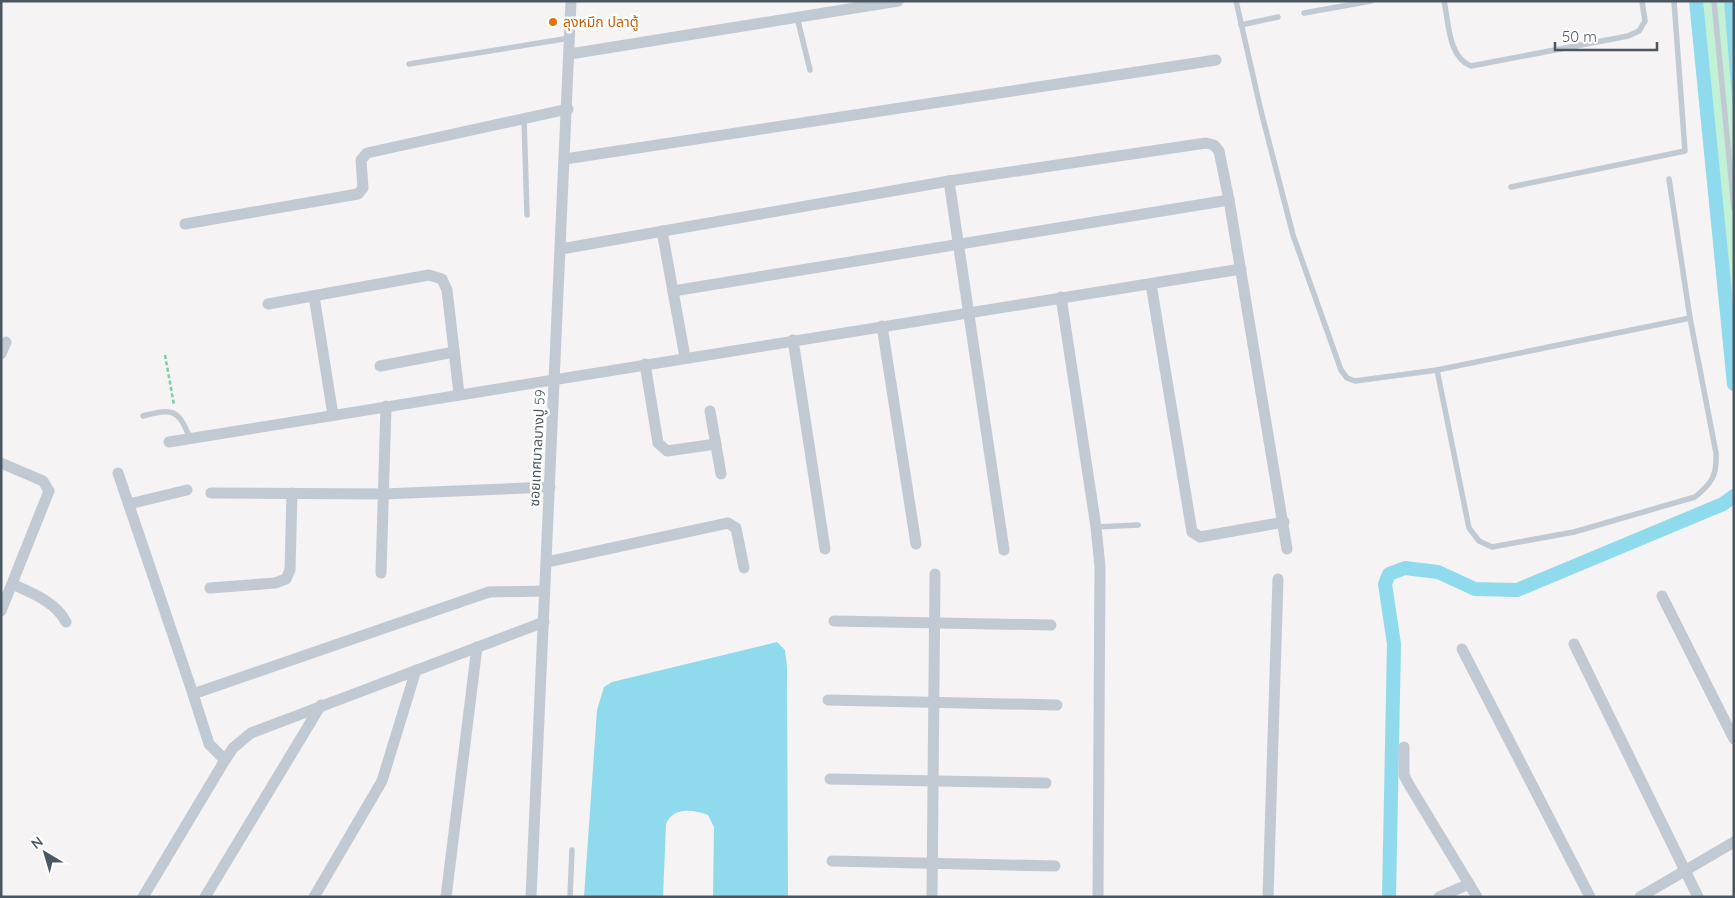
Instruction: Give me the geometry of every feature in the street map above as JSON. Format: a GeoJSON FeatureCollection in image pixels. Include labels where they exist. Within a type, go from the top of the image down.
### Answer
{"type":"FeatureCollection","features":[{"type":"Feature","properties":{"kind":"street","name":"ซอยเทศบาลบางปู 59"},"geometry":{"type":"LineString","coordinates":[[531,897],[568,109],[571,1]]}},
{"type":"Feature","properties":{"kind":"street"},"geometry":{"type":"LineString","coordinates":[[570,54],[898,1]]}},
{"type":"Feature","properties":{"kind":"street"},"geometry":{"type":"LineString","coordinates":[[565,159],[1216,60]]}},
{"type":"Feature","properties":{"kind":"street"},"geometry":{"type":"LineString","coordinates":[[185,224],[358,194],[363,188],[361,160],[367,153],[568,109]]}},
{"type":"Feature","properties":{"kind":"street"},"geometry":{"type":"LineString","coordinates":[[561,249],[949,181],[1206,142],[1214,145],[1219,151],[1229,200],[1287,549]]}},
{"type":"Feature","properties":{"kind":"street"},"geometry":{"type":"LineString","coordinates":[[949,181],[1004,550]]}},
{"type":"Feature","properties":{"kind":"street"},"geometry":{"type":"LineString","coordinates":[[673,291],[1229,200]]}},
{"type":"Feature","properties":{"kind":"street"},"geometry":{"type":"LineString","coordinates":[[662,231],[685,357]]}},
{"type":"Feature","properties":{"kind":"street"},"geometry":{"type":"LineString","coordinates":[[169,442],[685,357],[968,314],[1061,297],[1241,269]]}},
{"type":"Feature","properties":{"kind":"street"},"geometry":{"type":"LineString","coordinates":[[268,304],[436,276],[446,284],[459,394]]}},
{"type":"Feature","properties":{"kind":"street"},"geometry":{"type":"LineString","coordinates":[[1151,284],[1192,532],[1200,537],[1284,522]]}},
{"type":"Feature","properties":{"kind":"street"},"geometry":{"type":"LineString","coordinates":[[314,296],[333,415]]}},
{"type":"Feature","properties":{"kind":"street"},"geometry":{"type":"LineString","coordinates":[[1061,297],[1096,527],[1100,567],[1098,897]]}},
{"type":"Feature","properties":{"kind":"street"},"geometry":{"type":"LineString","coordinates":[[882,326],[916,544]]}},
{"type":"Feature","properties":{"kind":"street"},"geometry":{"type":"LineString","coordinates":[[793,340],[825,549]]}},
{"type":"Feature","properties":{"kind":"street"},"geometry":{"type":"LineString","coordinates":[[1,354],[6,342]]}},
{"type":"Feature","properties":{"kind":"street"},"geometry":{"type":"LineString","coordinates":[[380,366],[454,352]]}},
{"type":"Feature","properties":{"kind":"street"},"geometry":{"type":"LineString","coordinates":[[645,364],[658,443],[661,448],[667,451],[716,444]]}},
{"type":"Feature","properties":{"kind":"street"},"geometry":{"type":"LineString","coordinates":[[381,573],[386,406]]}},
{"type":"Feature","properties":{"kind":"street"},"geometry":{"type":"LineString","coordinates":[[710,412],[721,474]]}},
{"type":"Feature","properties":{"kind":"street"},"geometry":{"type":"LineString","coordinates":[[1,463],[43,480],[49,491],[1,611]]}},
{"type":"Feature","properties":{"kind":"street"},"geometry":{"type":"LineString","coordinates":[[118,473],[193,694],[208,744],[225,760]]}},
{"type":"Feature","properties":{"kind":"street"},"geometry":{"type":"LineString","coordinates":[[211,493],[384,494],[550,487]]}},
{"type":"Feature","properties":{"kind":"street"},"geometry":{"type":"LineString","coordinates":[[129,504],[186,490]]}},
{"type":"Feature","properties":{"kind":"street"},"geometry":{"type":"LineString","coordinates":[[210,588],[275,584],[286,579],[290,570],[292,493]]}},
{"type":"Feature","properties":{"kind":"street"},"geometry":{"type":"LineString","coordinates":[[547,562],[728,523],[736,528],[744,568]]}},
{"type":"Feature","properties":{"kind":"street"},"geometry":{"type":"LineString","coordinates":[[932,897],[935,574]]}},
{"type":"Feature","properties":{"kind":"street"},"geometry":{"type":"LineString","coordinates":[[1268,897],[1278,579]]}},
{"type":"Feature","properties":{"kind":"street"},"geometry":{"type":"LineString","coordinates":[[12,584],[39,597],[61,611],[66,622]]}},
{"type":"Feature","properties":{"kind":"street"},"geometry":{"type":"LineString","coordinates":[[193,694],[489,592],[544,591]]}},
{"type":"Feature","properties":{"kind":"street"},"geometry":{"type":"LineString","coordinates":[[1662,596],[1734,739]]}},
{"type":"Feature","properties":{"kind":"street"},"geometry":{"type":"LineString","coordinates":[[834,621],[935,621],[1051,625]]}},
{"type":"Feature","properties":{"kind":"street"},"geometry":{"type":"LineString","coordinates":[[143,897],[225,760],[233,748],[251,733],[544,622]]}},
{"type":"Feature","properties":{"kind":"street"},"geometry":{"type":"LineString","coordinates":[[1574,644],[1698,897]]}},
{"type":"Feature","properties":{"kind":"street"},"geometry":{"type":"LineString","coordinates":[[446,897],[477,647]]}},
{"type":"Feature","properties":{"kind":"street"},"geometry":{"type":"LineString","coordinates":[[1462,649],[1590,897]]}},
{"type":"Feature","properties":{"kind":"street"},"geometry":{"type":"LineString","coordinates":[[314,897],[382,781],[416,670]]}},
{"type":"Feature","properties":{"kind":"street"},"geometry":{"type":"LineString","coordinates":[[828,700],[1057,705]]}},
{"type":"Feature","properties":{"kind":"street"},"geometry":{"type":"LineString","coordinates":[[205,897],[321,705]]}},
{"type":"Feature","properties":{"kind":"street"},"geometry":{"type":"LineString","coordinates":[[1404,747],[1404,775],[1408,784],[1477,897]]}},
{"type":"Feature","properties":{"kind":"street"},"geometry":{"type":"LineString","coordinates":[[830,779],[1046,783]]}},
{"type":"Feature","properties":{"kind":"street"},"geometry":{"type":"LineString","coordinates":[[1640,897],[1734,842]]}},
{"type":"Feature","properties":{"kind":"street"},"geometry":{"type":"LineString","coordinates":[[832,860],[1054,866]]}},
{"type":"Feature","properties":{"kind":"street"},"geometry":{"type":"LineString","coordinates":[[1439,897],[1469,884]]}},
{"type":"Feature","properties":{"kind":"lane"},"geometry":{"type":"LineString","coordinates":[[1236,1],[1261,111],[1293,235],[1341,370],[1347,378],[1355,381],[1437,370],[1690,318]]}},
{"type":"Feature","properties":{"kind":"lane"},"geometry":{"type":"LineString","coordinates":[[1304,13],[1371,1]]}},
{"type":"Feature","properties":{"kind":"lane"},"geometry":{"type":"LineString","coordinates":[[1444,1],[1455,53],[1463,63],[1471,66],[1628,36],[1639,32],[1645,21],[1642,1]]}},
{"type":"Feature","properties":{"kind":"lane"},"geometry":{"type":"LineString","coordinates":[[1511,187],[1685,151],[1674,1]]}},
{"type":"Feature","properties":{"kind":"lane"},"geometry":{"type":"LineString","coordinates":[[1714,1],[1734,209]]}},
{"type":"Feature","properties":{"kind":"lane"},"geometry":{"type":"LineString","coordinates":[[797,17],[810,70]]}},
{"type":"Feature","properties":{"kind":"lane"},"geometry":{"type":"LineString","coordinates":[[1241,24],[1278,17]]}},
{"type":"Feature","properties":{"kind":"lane"},"geometry":{"type":"LineString","coordinates":[[409,64],[570,38]]}},
{"type":"Feature","properties":{"kind":"lane"},"geometry":{"type":"LineString","coordinates":[[524,119],[527,215]]}},
{"type":"Feature","properties":{"kind":"lane"},"geometry":{"type":"LineString","coordinates":[[1437,370],[1469,528],[1479,541],[1492,547],[1574,532],[1695,497],[1710,485],[1717,469],[1716,453],[1690,318],[1669,179]]}},
{"type":"Feature","properties":{"kind":"lane"},"geometry":{"type":"LineString","coordinates":[[143,416],[164,410],[176,414],[182,420],[190,438]]}},
{"type":"Feature","properties":{"kind":"lane"},"geometry":{"type":"LineString","coordinates":[[1096,527],[1138,525]]}},
{"type":"Feature","properties":{"kind":"lane"},"geometry":{"type":"LineString","coordinates":[[570,897],[572,850]]}},
{"type":"Feature","properties":{"kind":"path"},"geometry":{"type":"LineString","coordinates":[[165,355],[176,414]]}},
{"type":"Feature","properties":{"kind":"green space"},"geometry":{"type":"Polygon","coordinates":[[[1702,1],[1734,1],[1734,354],[1702,1]]]}},
{"type":"Feature","properties":{"kind":"water"},"geometry":{"type":"Polygon","coordinates":[[[1724,1],[1734,1],[1734,122],[1724,1]]]}},
{"type":"Feature","properties":{"kind":"water"},"geometry":{"type":"Polygon","coordinates":[[[777,642],[785,650],[787,667],[788,897],[713,897],[714,827],[708,815],[696,811],[684,811],[673,815],[666,824],[663,897],[584,897],[597,710],[604,687],[612,682],[777,642]]]}},
{"type":"Feature","properties":{"kind":"waterway"},"geometry":{"type":"LineString","coordinates":[[1696,1],[1734,384]]}},
{"type":"Feature","properties":{"kind":"waterway"},"geometry":{"type":"LineString","coordinates":[[1389,897],[1394,644],[1385,584],[1389,574],[1405,568],[1438,572],[1475,589],[1517,590],[1723,504],[1734,496]]}},
{"type":"Feature","properties":{"kind":"place","name":"ลุงหมึก ปลาตู้"},"geometry":{"type":"Point","coordinates":[553,22]}}]}
